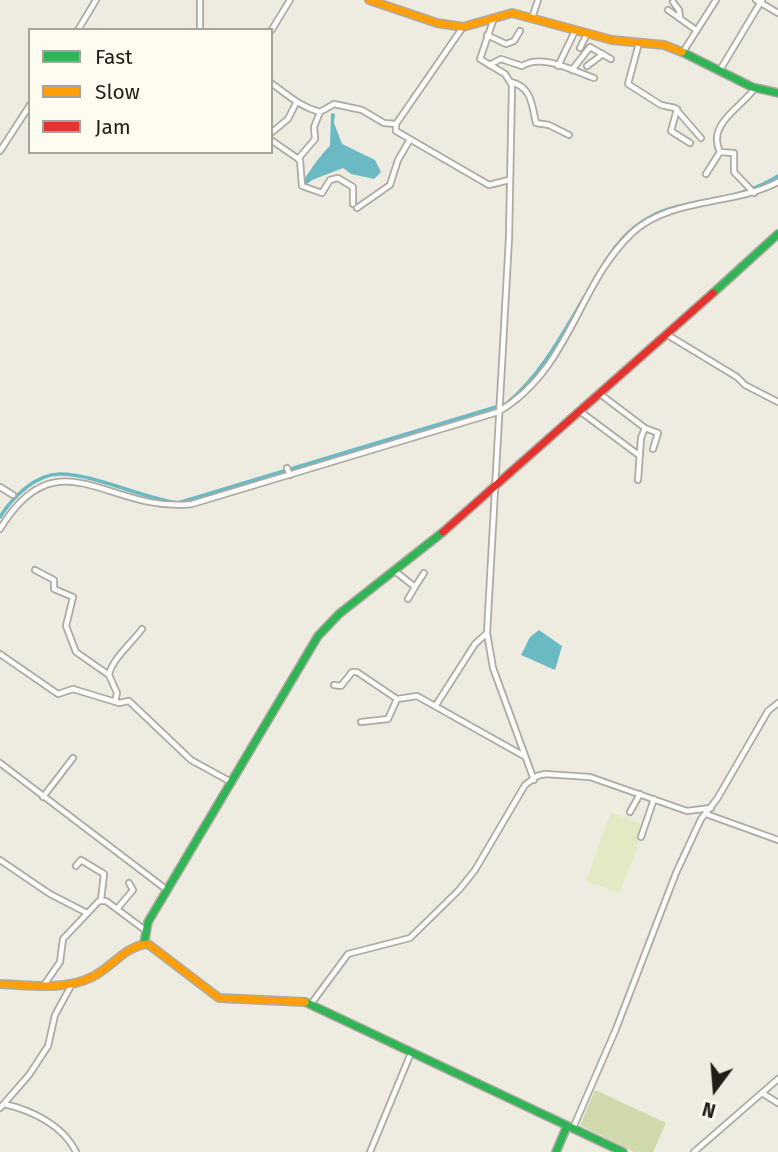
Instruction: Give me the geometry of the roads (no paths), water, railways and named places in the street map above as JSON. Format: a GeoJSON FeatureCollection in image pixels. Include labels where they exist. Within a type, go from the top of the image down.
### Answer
{"type":"FeatureCollection","features":[{"type":"Feature","properties":{"kind":"street"},"geometry":{"type":"LineString","coordinates":[[79,28],[96,0]]}},
{"type":"Feature","properties":{"kind":"street"},"geometry":{"type":"LineString","coordinates":[[200,28],[201,0]]}},
{"type":"Feature","properties":{"kind":"street"},"geometry":{"type":"LineString","coordinates":[[273,28],[290,0]]}},
{"type":"Feature","properties":{"kind":"street"},"geometry":{"type":"LineString","coordinates":[[369,0],[429,22],[463,27],[512,13],[600,37],[664,45],[720,69],[755,88],[777,94]]}},
{"type":"Feature","properties":{"kind":"street"},"geometry":{"type":"LineString","coordinates":[[533,18],[538,0]]}},
{"type":"Feature","properties":{"kind":"street"},"geometry":{"type":"LineString","coordinates":[[684,52],[716,0]]}},
{"type":"Feature","properties":{"kind":"street"},"geometry":{"type":"LineString","coordinates":[[720,69],[760,1],[778,13]]}},
{"type":"Feature","properties":{"kind":"street"},"geometry":{"type":"LineString","coordinates":[[673,2],[680,10],[680,18]]}},
{"type":"Feature","properties":{"kind":"street"},"geometry":{"type":"LineString","coordinates":[[668,10],[696,30]]}},
{"type":"Feature","properties":{"kind":"street"},"geometry":{"type":"LineString","coordinates":[[493,20],[480,59],[527,93],[536,123],[549,125],[569,135]]}},
{"type":"Feature","properties":{"kind":"street"},"geometry":{"type":"LineString","coordinates":[[463,27],[396,124],[397,133],[489,185],[509,180]]}},
{"type":"Feature","properties":{"kind":"street"},"geometry":{"type":"LineString","coordinates":[[487,34],[506,44],[514,41],[520,31]]}},
{"type":"Feature","properties":{"kind":"street"},"geometry":{"type":"LineString","coordinates":[[558,66],[575,31]]}},
{"type":"Feature","properties":{"kind":"street"},"geometry":{"type":"LineString","coordinates":[[580,48],[587,34]]}},
{"type":"Feature","properties":{"kind":"street"},"geometry":{"type":"LineString","coordinates":[[596,48],[600,37]]}},
{"type":"Feature","properties":{"kind":"street"},"geometry":{"type":"LineString","coordinates":[[639,43],[628,84],[661,105],[677,109],[701,138]]}},
{"type":"Feature","properties":{"kind":"street"},"geometry":{"type":"LineString","coordinates":[[572,70],[589,47],[596,48],[611,59]]}},
{"type":"Feature","properties":{"kind":"street"},"geometry":{"type":"LineString","coordinates":[[587,66],[603,54]]}},
{"type":"Feature","properties":{"kind":"street"},"geometry":{"type":"LineString","coordinates":[[489,65],[504,59],[522,66],[534,61],[594,78]]}},
{"type":"Feature","properties":{"kind":"street"},"geometry":{"type":"LineString","coordinates":[[511,82],[509,238],[487,633],[493,668],[534,780]]}},
{"type":"Feature","properties":{"kind":"street"},"geometry":{"type":"LineString","coordinates":[[273,84],[291,96],[296,103],[320,111]]}},
{"type":"Feature","properties":{"kind":"street"},"geometry":{"type":"LineString","coordinates":[[706,174],[720,152],[717,140],[723,124],[732,109],[747,100],[755,88]]}},
{"type":"Feature","properties":{"kind":"street"},"geometry":{"type":"LineString","coordinates":[[273,131],[288,119],[296,103]]}},
{"type":"Feature","properties":{"kind":"street"},"geometry":{"type":"LineString","coordinates":[[298,159],[306,153],[315,139],[314,127],[320,111],[334,104],[362,110],[384,123],[396,124]]}},
{"type":"Feature","properties":{"kind":"street"},"geometry":{"type":"LineString","coordinates":[[0,151],[28,108]]}},
{"type":"Feature","properties":{"kind":"street"},"geometry":{"type":"LineString","coordinates":[[677,109],[671,131],[690,143]]}},
{"type":"Feature","properties":{"kind":"street"},"geometry":{"type":"LineString","coordinates":[[273,142],[298,159],[302,186],[322,193],[330,180],[338,178],[353,187],[355,206],[390,185],[398,160],[409,141]]}},
{"type":"Feature","properties":{"kind":"street"},"geometry":{"type":"LineString","coordinates":[[720,152],[734,153],[734,172],[753,192]]}},
{"type":"Feature","properties":{"kind":"street"},"geometry":{"type":"LineString","coordinates":[[0,529],[22,497],[49,482],[75,482],[149,503],[179,505],[498,411],[524,395],[553,360],[600,278],[634,232],[671,212],[753,192],[778,182]]}},
{"type":"Feature","properties":{"kind":"street"},"geometry":{"type":"LineString","coordinates":[[144,944],[145,930],[318,636],[338,614],[396,572],[581,412],[665,333],[778,234]]}},
{"type":"Feature","properties":{"kind":"street"},"geometry":{"type":"LineString","coordinates":[[665,333],[737,377],[745,385],[778,402]]}},
{"type":"Feature","properties":{"kind":"street"},"geometry":{"type":"LineString","coordinates":[[604,390],[645,428],[658,433],[653,449]]}},
{"type":"Feature","properties":{"kind":"street"},"geometry":{"type":"LineString","coordinates":[[581,412],[641,457]]}},
{"type":"Feature","properties":{"kind":"street"},"geometry":{"type":"LineString","coordinates":[[638,480],[640,442],[645,428]]}},
{"type":"Feature","properties":{"kind":"street"},"geometry":{"type":"LineString","coordinates":[[0,487],[13,495]]}},
{"type":"Feature","properties":{"kind":"street"},"geometry":{"type":"LineString","coordinates":[[35,570],[54,580],[54,589],[73,597],[67,619],[68,635],[80,657],[109,675],[117,692],[115,702]]}},
{"type":"Feature","properties":{"kind":"street"},"geometry":{"type":"LineString","coordinates":[[396,572],[415,587]]}},
{"type":"Feature","properties":{"kind":"street"},"geometry":{"type":"LineString","coordinates":[[408,599],[424,573]]}},
{"type":"Feature","properties":{"kind":"street"},"geometry":{"type":"LineString","coordinates":[[109,675],[112,663],[125,653],[142,629]]}},
{"type":"Feature","properties":{"kind":"street"},"geometry":{"type":"LineString","coordinates":[[436,705],[475,644],[487,633]]}},
{"type":"Feature","properties":{"kind":"street"},"geometry":{"type":"LineString","coordinates":[[0,654],[56,693],[73,689],[115,702],[129,701],[191,760],[232,783]]}},
{"type":"Feature","properties":{"kind":"street"},"geometry":{"type":"LineString","coordinates":[[334,685],[341,686],[352,672],[357,671],[397,699],[417,695],[525,757]]}},
{"type":"Feature","properties":{"kind":"street"},"geometry":{"type":"LineString","coordinates":[[361,722],[388,719],[397,699]]}},
{"type":"Feature","properties":{"kind":"street"},"geometry":{"type":"LineString","coordinates":[[556,1152],[616,1029],[676,873],[706,814],[768,711],[778,703]]}},
{"type":"Feature","properties":{"kind":"street"},"geometry":{"type":"LineString","coordinates":[[43,797],[73,758]]}},
{"type":"Feature","properties":{"kind":"street"},"geometry":{"type":"LineString","coordinates":[[0,763],[168,891]]}},
{"type":"Feature","properties":{"kind":"street"},"geometry":{"type":"LineString","coordinates":[[310,1005],[348,954],[410,938],[459,890],[475,870],[524,785],[534,780],[537,775],[590,777],[687,811],[711,808]]}},
{"type":"Feature","properties":{"kind":"street"},"geometry":{"type":"LineString","coordinates":[[630,811],[640,793]]}},
{"type":"Feature","properties":{"kind":"street"},"geometry":{"type":"LineString","coordinates":[[641,837],[654,799]]}},
{"type":"Feature","properties":{"kind":"street"},"geometry":{"type":"LineString","coordinates":[[706,814],[778,840]]}},
{"type":"Feature","properties":{"kind":"street"},"geometry":{"type":"LineString","coordinates":[[0,860],[50,894],[87,913]]}},
{"type":"Feature","properties":{"kind":"street"},"geometry":{"type":"LineString","coordinates":[[44,985],[60,962],[63,939],[102,900],[104,874],[81,860],[76,866]]}},
{"type":"Feature","properties":{"kind":"street"},"geometry":{"type":"LineString","coordinates":[[117,909],[133,890],[129,883]]}},
{"type":"Feature","properties":{"kind":"street"},"geometry":{"type":"LineString","coordinates":[[102,900],[145,930]]}},
{"type":"Feature","properties":{"kind":"street"},"geometry":{"type":"LineString","coordinates":[[0,984],[72,984],[96,975],[132,946],[144,944],[159,950],[219,998],[278,998],[310,1005],[623,1152]]}},
{"type":"Feature","properties":{"kind":"street"},"geometry":{"type":"LineString","coordinates":[[2,1106],[29,1074],[48,1045],[55,1015],[72,984]]}},
{"type":"Feature","properties":{"kind":"street"},"geometry":{"type":"LineString","coordinates":[[370,1152],[411,1053]]}},
{"type":"Feature","properties":{"kind":"street"},"geometry":{"type":"LineString","coordinates":[[694,1152],[778,1079]]}},
{"type":"Feature","properties":{"kind":"street"},"geometry":{"type":"LineString","coordinates":[[762,1093],[778,1103]]}},
{"type":"Feature","properties":{"kind":"street"},"geometry":{"type":"LineString","coordinates":[[2,1106],[31,1111],[43,1118],[76,1152]]}},
{"type":"Feature","properties":{"kind":"water"},"geometry":{"type":"Polygon","coordinates":[[[331,113],[335,114],[334,123],[342,144],[375,160],[381,172],[374,179],[351,174],[343,168],[312,180],[305,186],[302,184],[314,164],[330,146],[331,113]]]}},
{"type":"Feature","properties":{"kind":"water"},"geometry":{"type":"Polygon","coordinates":[[[539,630],[562,646],[555,670],[521,655],[530,637],[539,630]]]}},
{"type":"Feature","properties":{"kind":"waterway"},"geometry":{"type":"LineString","coordinates":[[605,262],[624,237],[643,221],[663,211],[730,196],[778,176]]}},
{"type":"Feature","properties":{"kind":"waterway"},"geometry":{"type":"LineString","coordinates":[[0,517],[25,488],[51,475],[88,478],[178,503],[506,404],[540,367],[585,296]]}}]}
